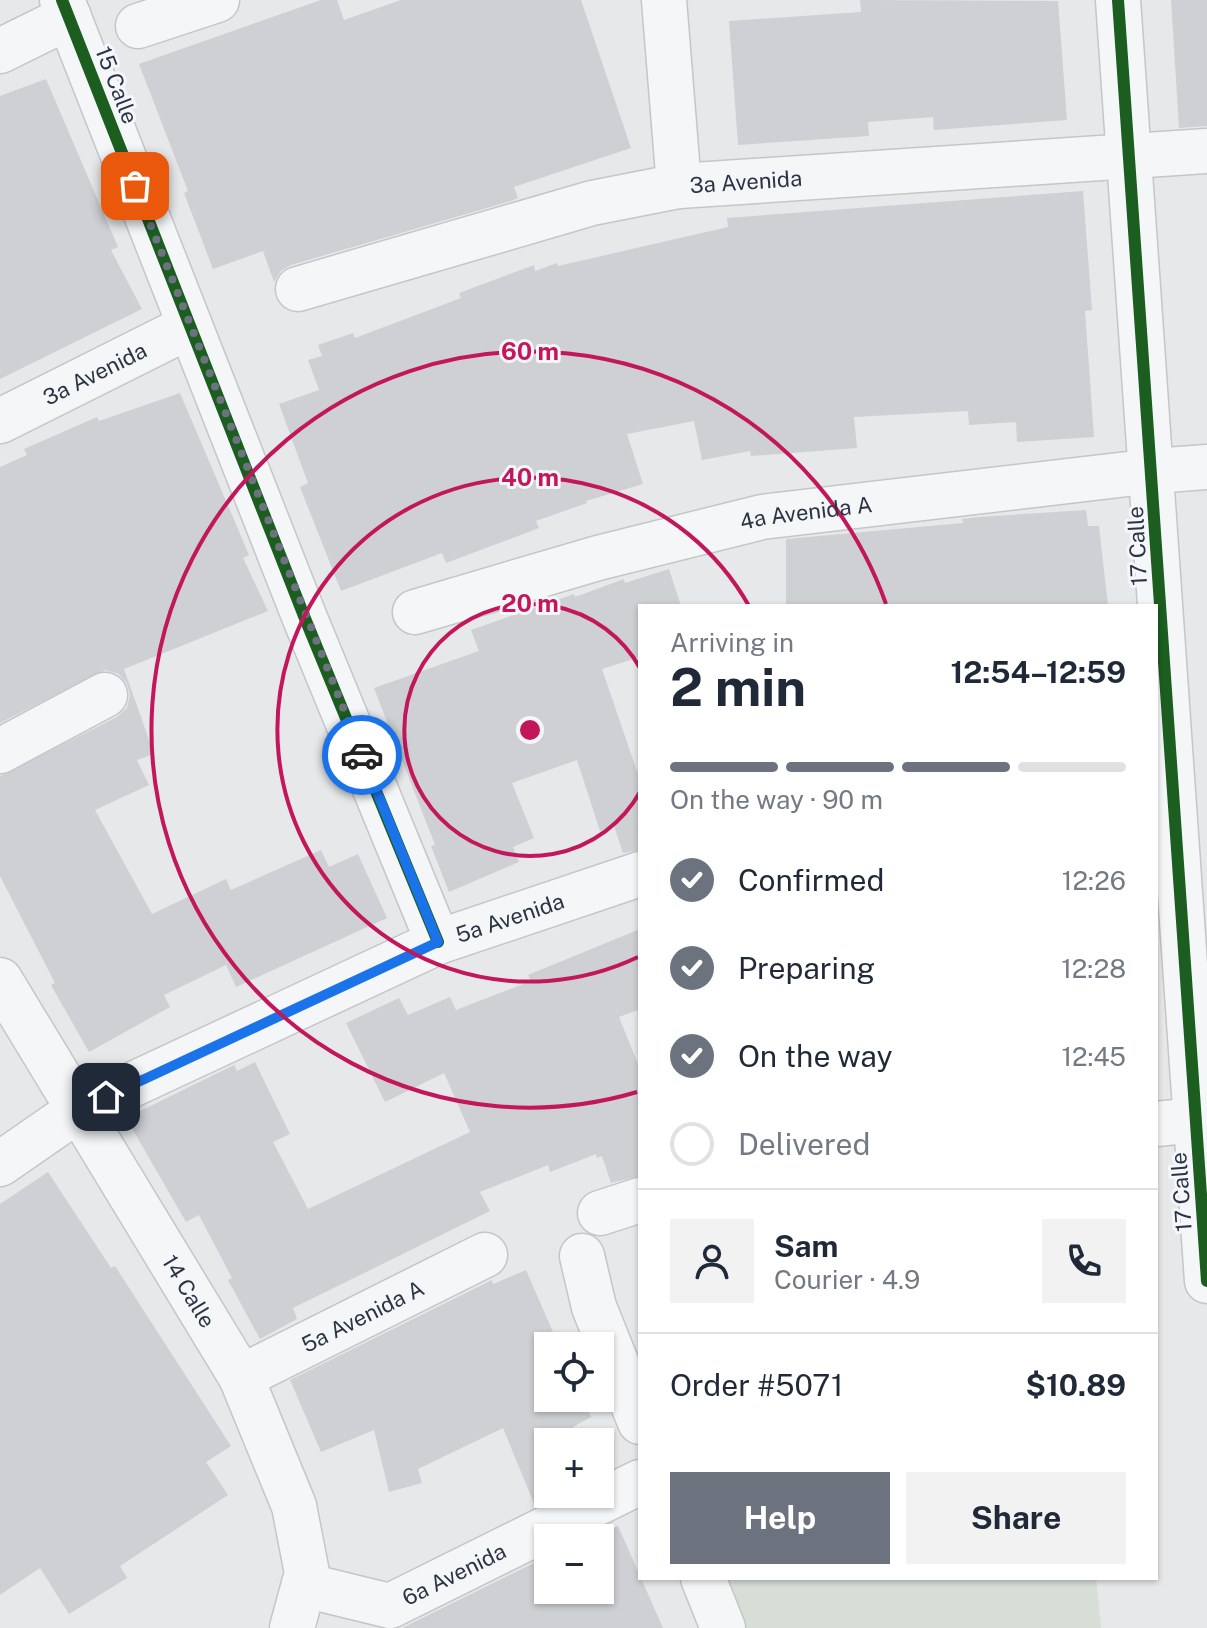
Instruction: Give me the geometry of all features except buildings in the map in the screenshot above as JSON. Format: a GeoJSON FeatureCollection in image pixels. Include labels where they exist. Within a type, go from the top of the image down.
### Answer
{"type":"FeatureCollection","features":[{"type":"Feature","properties":{"kind":"street"},"geometry":{"type":"LineString","coordinates":[[138,26],[217,0]]}},
{"type":"Feature","properties":{"kind":"street"},"geometry":{"type":"LineString","coordinates":[[664,0],[679,186]]}},
{"type":"Feature","properties":{"kind":"street","name":"17 Calle"},"geometry":{"type":"LineString","coordinates":[[1118,0],[1178,792],[1186,1121],[1207,1281]]}},
{"type":"Feature","properties":{"kind":"street"},"geometry":{"type":"LineString","coordinates":[[0,51],[66,9]]}},
{"type":"Feature","properties":{"kind":"street","name":"15 Calle"},"geometry":{"type":"LineString","coordinates":[[66,9],[438,942]]}},
{"type":"Feature","properties":{"kind":"street","name":"3a Avenida"},"geometry":{"type":"LineString","coordinates":[[298,289],[592,203],[679,186],[1207,151]]}},
{"type":"Feature","properties":{"kind":"street","name":"3a Avenida"},"geometry":{"type":"LineString","coordinates":[[0,421],[190,326]]}},
{"type":"Feature","properties":{"kind":"street","name":"4a Avenida A"},"geometry":{"type":"LineString","coordinates":[[415,612],[598,558],[762,517],[1207,467]]}},
{"type":"Feature","properties":{"kind":"street"},"geometry":{"type":"LineString","coordinates":[[0,751],[105,695]]}},
{"type":"Feature","properties":{"kind":"street","name":"5a Avenida"},"geometry":{"type":"LineString","coordinates":[[0,1164],[78,1110],[438,942],[638,875]]}},
{"type":"Feature","properties":{"kind":"street","name":"14 Calle"},"geometry":{"type":"LineString","coordinates":[[0,980],[241,1377],[294,1506],[307,1573],[292,1628]]}},
{"type":"Feature","properties":{"kind":"street","name":"5a Avenida A"},"geometry":{"type":"LineString","coordinates":[[241,1377],[485,1255]]}},
{"type":"Feature","properties":{"kind":"street"},"geometry":{"type":"LineString","coordinates":[[582,1256],[594,1307],[638,1417]]}},
{"type":"Feature","properties":{"kind":"street","name":"6a Avenida"},"geometry":{"type":"LineString","coordinates":[[304,1585],[390,1606],[638,1483]]}},
{"type":"Feature","properties":{"kind":"street"},"geometry":{"type":"LineString","coordinates":[[704,1580],[723,1628]]}},
{"type":"Feature","properties":{"kind":"shaded area"},"geometry":{"type":"Polygon","coordinates":[[[728,1580],[1096,1580],[1101,1628],[744,1628],[728,1580]]]}},
{"type":"Feature","properties":{"kind":"cycle path"},"geometry":{"type":"LineString","coordinates":[[62,0],[304,616],[438,942]]}},
{"type":"Feature","properties":{"kind":"cycle path"},"geometry":{"type":"LineString","coordinates":[[1118,0],[1207,1281]]}},
{"type":"Feature","properties":{"kind":"way so far"},"geometry":{"type":"LineString","coordinates":[[135,186],[362,755]]}},
{"type":"Feature","properties":{"kind":"route"},"geometry":{"type":"LineString","coordinates":[[106,1097],[438,942],[362,755]]}}]}
